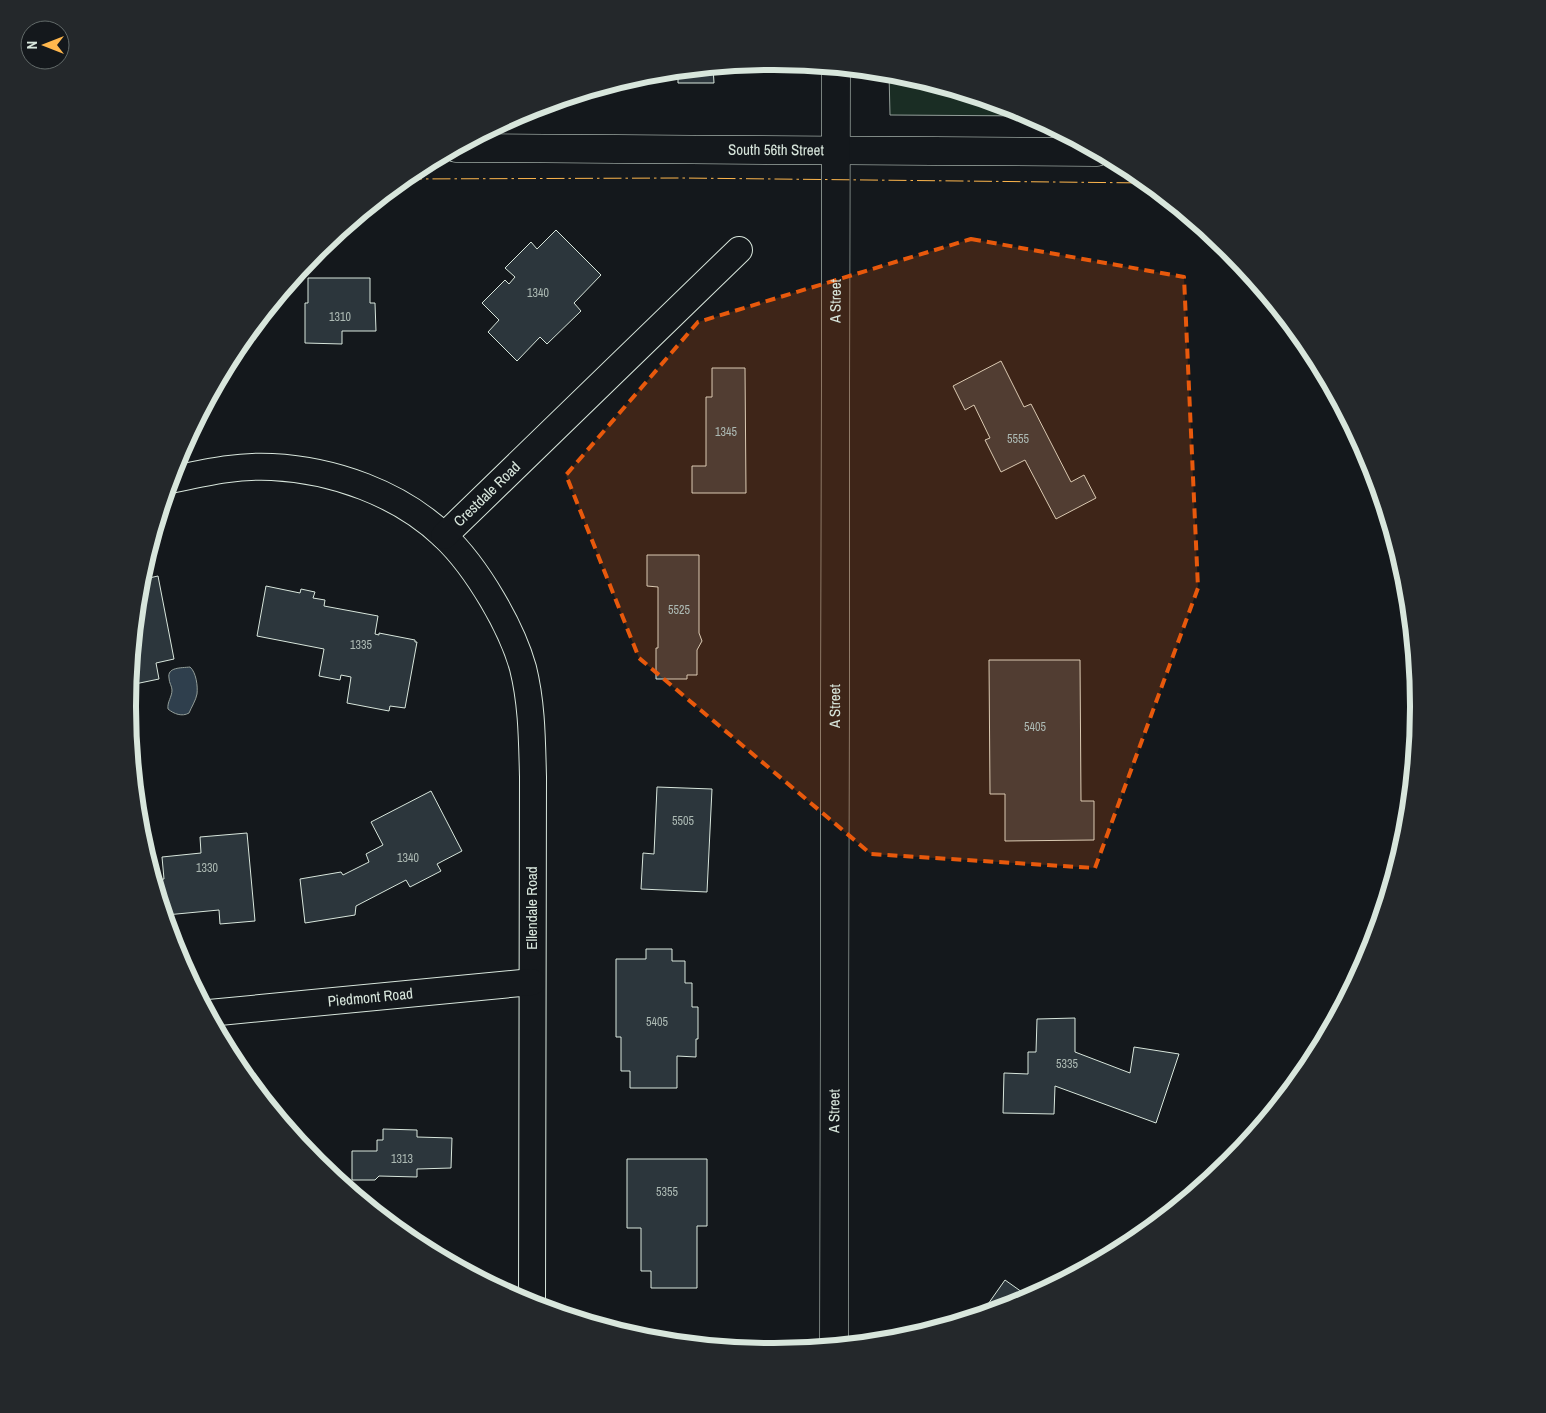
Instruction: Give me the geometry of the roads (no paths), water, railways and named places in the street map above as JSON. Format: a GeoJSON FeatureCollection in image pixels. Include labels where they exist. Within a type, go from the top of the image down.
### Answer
{"type":"FeatureCollection","features":[{"type":"Feature","properties":{"kind":"main road","name":"A Street"},"geometry":{"type":"LineString","coordinates":[[834,1340],[836,73]]}},
{"type":"Feature","properties":{"kind":"main road","name":"South 56th Street"},"geometry":{"type":"LineString","coordinates":[[468,148],[1085,152]]}},
{"type":"Feature","properties":{"kind":"street","name":"Crestdale Road"},"geometry":{"type":"LineString","coordinates":[[179,478],[251,467],[292,468],[312,472],[355,483],[376,492],[424,519],[444,536],[739,250]]}},
{"type":"Feature","properties":{"kind":"street","name":"Ellendale Road"},"geometry":{"type":"LineString","coordinates":[[444,536],[459,552],[485,588],[508,626],[523,668],[531,711],[532,1296]]}},
{"type":"Feature","properties":{"kind":"street","name":"Piedmont Road"},"geometry":{"type":"LineString","coordinates":[[215,1012],[532,982]]}},
{"type":"Feature","properties":{"kind":"water"},"geometry":{"type":"Polygon","coordinates":[[[190,667],[196,679],[196,696],[189,713],[184,715],[178,714],[168,709],[172,690],[169,674],[175,669],[190,667]]]}}]}
